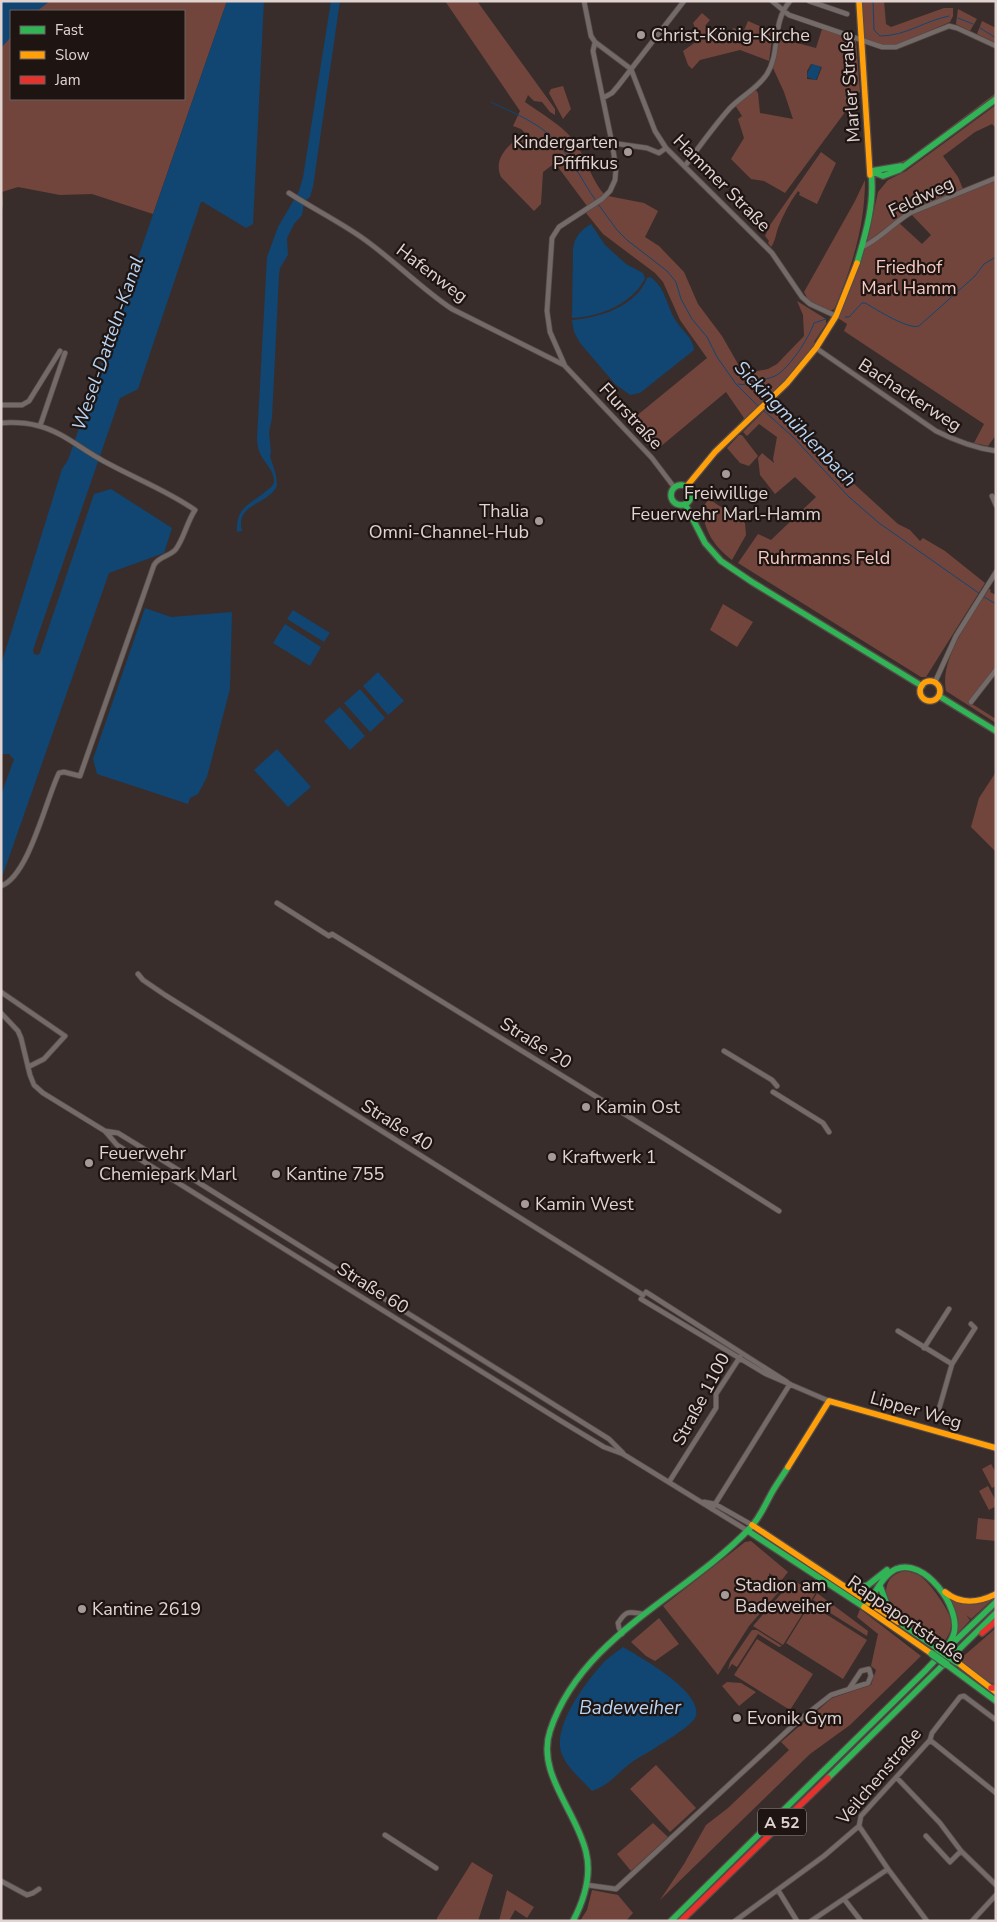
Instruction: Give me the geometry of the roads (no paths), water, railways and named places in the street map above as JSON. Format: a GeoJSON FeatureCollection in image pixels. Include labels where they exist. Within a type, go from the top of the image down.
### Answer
{"type":"FeatureCollection","features":[{"type":"Feature","properties":{"kind":"main road","name":"Marler Straße"},"geometry":{"type":"LineString","coordinates":[[859,1],[873,181],[868,228],[862,246]]}},
{"type":"Feature","properties":{"kind":"main road"},"geometry":{"type":"LineString","coordinates":[[872,197],[879,183],[886,176],[903,168],[996,99]]}},
{"type":"Feature","properties":{"kind":"main road"},"geometry":{"type":"LineString","coordinates":[[871,171],[896,168],[916,158]]}},
{"type":"Feature","properties":{"kind":"main road","name":"Marler Straße"},"geometry":{"type":"LineString","coordinates":[[862,246],[871,171]]}},
{"type":"Feature","properties":{"kind":"main road"},"geometry":{"type":"LineString","coordinates":[[871,171],[876,176],[886,176]]}},
{"type":"Feature","properties":{"kind":"main road"},"geometry":{"type":"LineString","coordinates":[[687,486],[715,452],[754,416],[816,348],[836,316],[854,274],[862,246]]}},
{"type":"Feature","properties":{"kind":"main road"},"geometry":{"type":"LineString","coordinates":[[680,484],[687,486],[690,490],[690,500],[685,504],[678,505],[672,501],[671,493],[674,487],[680,484]]}},
{"type":"Feature","properties":{"kind":"main road"},"geometry":{"type":"LineString","coordinates":[[685,504],[705,542],[721,561],[922,686]]}},
{"type":"Feature","properties":{"kind":"main road"},"geometry":{"type":"LineString","coordinates":[[929,681],[935,682],[940,689],[939,696],[934,700],[925,700],[921,694],[922,686],[929,681]]}},
{"type":"Feature","properties":{"kind":"main road"},"geometry":{"type":"LineString","coordinates":[[939,696],[996,731]]}},
{"type":"Feature","properties":{"kind":"main road"},"geometry":{"type":"LineString","coordinates":[[573,1921],[581,1905],[587,1885],[587,1860],[583,1843],[557,1789],[550,1769],[549,1736],[556,1712],[576,1681],[598,1655],[643,1614],[750,1528],[829,1401]]}},
{"type":"Feature","properties":{"kind":"main road","name":"Lipper Weg"},"geometry":{"type":"LineString","coordinates":[[829,1401],[996,1448]]}},
{"type":"Feature","properties":{"kind":"main road","name":"Rappaportstraße"},"geometry":{"type":"LineString","coordinates":[[750,1528],[851,1590],[866,1603],[903,1625],[935,1651],[951,1668],[996,1701]]}},
{"type":"Feature","properties":{"kind":"main road","name":"Rappaportstraße"},"geometry":{"type":"LineString","coordinates":[[750,1528],[866,1603],[935,1651],[957,1662],[994,1689]]}},
{"type":"Feature","properties":{"kind":"main road"},"geometry":{"type":"LineString","coordinates":[[851,1590],[868,1585],[896,1564],[909,1563],[923,1568],[943,1591],[956,1600],[980,1602],[996,1594]]}},
{"type":"Feature","properties":{"kind":"main road"},"geometry":{"type":"LineString","coordinates":[[866,1603],[895,1569],[912,1567],[926,1575],[951,1607],[956,1621],[954,1634],[945,1649],[926,1668]]}},
{"type":"Feature","properties":{"kind":"main road"},"geometry":{"type":"LineString","coordinates":[[866,1603],[885,1572]]}},
{"type":"Feature","properties":{"kind":"main road"},"geometry":{"type":"LineString","coordinates":[[880,1586],[882,1598],[903,1625]]}},
{"type":"Feature","properties":{"kind":"main road","name":"A 52"},"geometry":{"type":"LineString","coordinates":[[671,1921],[831,1765],[926,1668],[996,1602]]}},
{"type":"Feature","properties":{"kind":"main road","name":"A 52"},"geometry":{"type":"LineString","coordinates":[[681,1921],[996,1613]]}},
{"type":"Feature","properties":{"kind":"main road"},"geometry":{"type":"LineString","coordinates":[[954,1654],[965,1648],[996,1621]]}},
{"type":"Feature","properties":{"kind":"street"},"geometry":{"type":"LineString","coordinates":[[584,1],[591,36],[595,42],[631,69]]}},
{"type":"Feature","properties":{"kind":"street"},"geometry":{"type":"LineString","coordinates":[[603,98],[612,93],[684,1]]}},
{"type":"Feature","properties":{"kind":"street"},"geometry":{"type":"LineString","coordinates":[[772,1],[784,9],[788,15],[882,47],[893,48],[952,26],[996,46]]}},
{"type":"Feature","properties":{"kind":"street"},"geometry":{"type":"LineString","coordinates":[[684,166],[730,108],[767,74],[772,61],[778,26],[784,9],[790,1]]}},
{"type":"Feature","properties":{"kind":"street"},"geometry":{"type":"LineString","coordinates":[[810,1],[824,4],[847,14]]}},
{"type":"Feature","properties":{"kind":"street"},"geometry":{"type":"LineString","coordinates":[[565,366],[552,338],[548,320],[552,238],[559,227],[602,199],[610,191],[616,175],[616,161],[594,52],[595,42]]}},
{"type":"Feature","properties":{"kind":"street","name":"Hammer Straße"},"geometry":{"type":"LineString","coordinates":[[631,69],[655,131],[666,148],[772,254],[802,297],[810,304],[836,316]]}},
{"type":"Feature","properties":{"kind":"street"},"geometry":{"type":"LineString","coordinates":[[612,143],[647,148],[659,153],[666,148]]}},
{"type":"Feature","properties":{"kind":"street","name":"Feldweg"},"geometry":{"type":"LineString","coordinates":[[862,246],[871,242],[896,221],[910,213],[996,178]]}},
{"type":"Feature","properties":{"kind":"street","name":"Hafenweg"},"geometry":{"type":"LineString","coordinates":[[289,193],[361,237],[452,309],[565,366]]}},
{"type":"Feature","properties":{"kind":"street","name":"Bachackerweg"},"geometry":{"type":"LineString","coordinates":[[816,348],[936,431],[956,442],[973,448],[996,451]]}},
{"type":"Feature","properties":{"kind":"street"},"geometry":{"type":"LineString","coordinates":[[1,405],[22,405],[29,401],[62,352],[40,426]]}},
{"type":"Feature","properties":{"kind":"street","name":"Flurstraße"},"geometry":{"type":"LineString","coordinates":[[565,366],[652,458],[674,487]]}},
{"type":"Feature","properties":{"kind":"street"},"geometry":{"type":"LineString","coordinates":[[1,423],[15,422],[40,426],[67,438],[101,460],[176,498],[195,510],[186,524],[175,551],[156,561],[154,565],[80,776],[64,772],[59,773],[28,853],[17,872],[9,881],[1,886]]}},
{"type":"Feature","properties":{"kind":"street"},"geometry":{"type":"LineString","coordinates":[[992,496],[996,505]]}},
{"type":"Feature","properties":{"kind":"street"},"geometry":{"type":"LineString","coordinates":[[935,682],[956,636],[996,572]]}},
{"type":"Feature","properties":{"kind":"street"},"geometry":{"type":"LineString","coordinates":[[971,702],[996,670]]}},
{"type":"Feature","properties":{"kind":"street","name":"Straße 20"},"geometry":{"type":"LineString","coordinates":[[276,903],[329,936],[332,934],[665,1138],[779,1211]]}},
{"type":"Feature","properties":{"kind":"street","name":"Straße 40"},"geometry":{"type":"LineString","coordinates":[[138,974],[143,980],[165,995],[739,1358],[768,1372]]}},
{"type":"Feature","properties":{"kind":"street"},"geometry":{"type":"LineString","coordinates":[[1,992],[65,1036],[44,1059],[28,1067],[18,1031],[1,1013]]}},
{"type":"Feature","properties":{"kind":"street"},"geometry":{"type":"LineString","coordinates":[[724,1050],[772,1080],[777,1086]]}},
{"type":"Feature","properties":{"kind":"street","name":"Straße 60"},"geometry":{"type":"LineString","coordinates":[[28,1067],[34,1085],[48,1096],[106,1131],[120,1147],[604,1447],[623,1454],[698,1500],[713,1507]]}},
{"type":"Feature","properties":{"kind":"street"},"geometry":{"type":"LineString","coordinates":[[773,1092],[823,1123],[829,1132]]}},
{"type":"Feature","properties":{"kind":"street"},"geometry":{"type":"LineString","coordinates":[[106,1131],[118,1133],[169,1164],[609,1439],[623,1454]]}},
{"type":"Feature","properties":{"kind":"street"},"geometry":{"type":"LineString","coordinates":[[643,1296],[742,1353],[768,1372],[829,1401]]}},
{"type":"Feature","properties":{"kind":"street"},"geometry":{"type":"LineString","coordinates":[[924,1348],[949,1309]]}},
{"type":"Feature","properties":{"kind":"street"},"geometry":{"type":"LineString","coordinates":[[940,1409],[952,1364],[975,1328],[971,1324]]}},
{"type":"Feature","properties":{"kind":"street"},"geometry":{"type":"LineString","coordinates":[[898,1331],[952,1364]]}},
{"type":"Feature","properties":{"kind":"street","name":"Straße 1100"},"geometry":{"type":"LineString","coordinates":[[669,1482],[716,1408],[716,1394],[742,1353]]}},
{"type":"Feature","properties":{"kind":"street"},"geometry":{"type":"LineString","coordinates":[[750,1528],[713,1507],[790,1384]]}},
{"type":"Feature","properties":{"kind":"street"},"geometry":{"type":"LineString","coordinates":[[622,1634],[618,1626],[622,1618],[630,1612],[643,1614]]}},
{"type":"Feature","properties":{"kind":"street"},"geometry":{"type":"LineString","coordinates":[[587,1885],[616,1889],[798,1721],[831,1696],[868,1684],[871,1676],[869,1669],[861,1671],[849,1689]]}},
{"type":"Feature","properties":{"kind":"street","name":"Veilchenstraße"},"geometry":{"type":"LineString","coordinates":[[736,1921],[824,1856],[859,1826],[861,1816],[930,1740],[932,1734],[960,1697],[964,1696],[996,1720]]}},
{"type":"Feature","properties":{"kind":"street"},"geometry":{"type":"LineString","coordinates":[[930,1740],[996,1793]]}},
{"type":"Feature","properties":{"kind":"street"},"geometry":{"type":"LineString","coordinates":[[897,1778],[940,1823],[961,1851],[996,1886]]}},
{"type":"Feature","properties":{"kind":"street"},"geometry":{"type":"LineString","coordinates":[[859,1826],[927,1921]]}},
{"type":"Feature","properties":{"kind":"street"},"geometry":{"type":"LineString","coordinates":[[385,1835],[436,1868]]}},
{"type":"Feature","properties":{"kind":"street"},"geometry":{"type":"LineString","coordinates":[[926,1836],[950,1862],[961,1851]]}},
{"type":"Feature","properties":{"kind":"street"},"geometry":{"type":"LineString","coordinates":[[811,1921],[888,1869]]}},
{"type":"Feature","properties":{"kind":"street"},"geometry":{"type":"LineString","coordinates":[[1,1881],[27,1894],[34,1893],[38,1889]]}},
{"type":"Feature","properties":{"kind":"street"},"geometry":{"type":"LineString","coordinates":[[778,1890],[797,1921]]}},
{"type":"Feature","properties":{"kind":"street"},"geometry":{"type":"LineString","coordinates":[[972,1921],[996,1894]]}},
{"type":"Feature","properties":{"kind":"street"},"geometry":{"type":"LineString","coordinates":[[844,1899],[861,1921]]}},
{"type":"Feature","properties":{"kind":"water"},"geometry":{"type":"Polygon","coordinates":[[[1,1],[50,1],[38,10],[10,10],[10,38],[1,48],[1,1]]]}},
{"type":"Feature","properties":{"kind":"water"},"geometry":{"type":"Polygon","coordinates":[[[227,1],[264,1],[253,224],[246,228],[201,202],[138,389],[120,398],[33,650],[34,654],[38,655],[40,653],[94,494],[111,489],[172,528],[164,553],[109,573],[1,880],[1,795],[14,759],[10,754],[1,754],[1,665],[62,469],[68,460],[227,1]]]}},
{"type":"Feature","properties":{"kind":"water"},"geometry":{"type":"Polygon","coordinates":[[[331,1],[340,1],[313,187],[310,197],[304,203],[302,215],[294,224],[287,238],[288,255],[280,268],[279,276],[272,418],[269,432],[270,456],[276,475],[277,486],[266,498],[247,510],[241,522],[242,531],[237,532],[237,523],[241,512],[270,488],[274,482],[274,478],[259,451],[257,440],[267,257],[278,227],[299,191],[303,177],[331,1]]]}},
{"type":"Feature","properties":{"kind":"water"},"geometry":{"type":"Polygon","coordinates":[[[812,64],[821,67],[816,80],[807,77],[812,64]]]}},
{"type":"Feature","properties":{"kind":"water"},"geometry":{"type":"Polygon","coordinates":[[[591,224],[605,245],[626,264],[643,273],[645,278],[640,287],[624,302],[604,312],[572,318],[574,244],[579,234],[591,224]]]}},
{"type":"Feature","properties":{"kind":"water"},"geometry":{"type":"Polygon","coordinates":[[[650,277],[659,286],[678,325],[689,338],[694,350],[640,393],[630,395],[615,384],[580,343],[574,332],[572,320],[594,317],[616,309],[635,296],[647,278],[650,277]]]}},
{"type":"Feature","properties":{"kind":"water"},"geometry":{"type":"Polygon","coordinates":[[[145,608],[171,617],[232,612],[230,689],[207,777],[198,794],[190,798],[188,804],[97,774],[93,759],[145,608]]]}},
{"type":"Feature","properties":{"kind":"water"},"geometry":{"type":"Polygon","coordinates":[[[293,610],[330,633],[324,642],[287,619],[293,610]]]}},
{"type":"Feature","properties":{"kind":"water"},"geometry":{"type":"Polygon","coordinates":[[[285,624],[321,647],[310,666],[273,643],[285,624]]]}},
{"type":"Feature","properties":{"kind":"water"},"geometry":{"type":"Polygon","coordinates":[[[378,672],[404,701],[388,715],[363,686],[378,672]]]}},
{"type":"Feature","properties":{"kind":"water"},"geometry":{"type":"Polygon","coordinates":[[[360,689],[385,718],[370,732],[344,703],[360,689]]]}},
{"type":"Feature","properties":{"kind":"water"},"geometry":{"type":"Polygon","coordinates":[[[340,707],[365,736],[350,750],[324,721],[340,707]]]}},
{"type":"Feature","properties":{"kind":"water"},"geometry":{"type":"Polygon","coordinates":[[[277,749],[311,787],[288,807],[254,770],[277,749]]]}},
{"type":"Feature","properties":{"kind":"water","name":"Badeweiher"},"geometry":{"type":"Polygon","coordinates":[[[623,1647],[670,1677],[682,1688],[691,1698],[696,1708],[695,1718],[682,1730],[632,1762],[604,1785],[592,1791],[574,1773],[563,1757],[560,1741],[562,1729],[573,1704],[589,1679],[605,1661],[623,1647]]]}},
{"type":"Feature","properties":{"kind":"waterway"},"geometry":{"type":"LineString","coordinates":[[873,1],[874,30],[880,36],[898,34],[949,16]]}},
{"type":"Feature","properties":{"kind":"waterway"},"geometry":{"type":"LineString","coordinates":[[958,18],[973,24]]}},
{"type":"Feature","properties":{"kind":"waterway"},"geometry":{"type":"LineString","coordinates":[[980,28],[996,38]]}},
{"type":"Feature","properties":{"kind":"waterway","name":"Sickingmühlenbach"},"geometry":{"type":"LineString","coordinates":[[491,102],[533,123],[554,139],[596,201]]}},
{"type":"Feature","properties":{"kind":"waterway","name":"Sickingmühlenbach"},"geometry":{"type":"LineString","coordinates":[[598,204],[617,230],[667,271],[676,282],[681,299],[692,319],[707,337],[717,357],[736,384],[758,406]]}},
{"type":"Feature","properties":{"kind":"waterway"},"geometry":{"type":"LineString","coordinates":[[845,317],[849,317],[862,303],[865,303],[907,325],[919,326],[975,276],[984,264],[996,257]]}},
{"type":"Feature","properties":{"kind":"waterway"},"geometry":{"type":"LineString","coordinates":[[738,384],[775,376],[786,367],[798,352],[808,337],[814,323],[826,319]]}},
{"type":"Feature","properties":{"kind":"waterway","name":"Sickingmühlenbach"},"geometry":{"type":"LineString","coordinates":[[763,410],[793,437],[849,497],[879,523],[980,594]]}},
{"type":"Feature","properties":{"kind":"waterway","name":"Sickingmühlenbach"},"geometry":{"type":"LineString","coordinates":[[984,597],[996,604]]}},
{"type":"Feature","properties":{"kind":"place","name":"Christ-König-Kirche"},"geometry":{"type":"Point","coordinates":[641,35]}},
{"type":"Feature","properties":{"kind":"place","name":"Kindergarten Pfiffikus"},"geometry":{"type":"Point","coordinates":[628,152]}},
{"type":"Feature","properties":{"kind":"place","name":"Freiwillige Feuerwehr Marl-Hamm"},"geometry":{"type":"Point","coordinates":[726,474]}},
{"type":"Feature","properties":{"kind":"place","name":"Thalia Omni-Channel-Hub"},"geometry":{"type":"Point","coordinates":[539,521]}},
{"type":"Feature","properties":{"kind":"place","name":"Kamin Ost"},"geometry":{"type":"Point","coordinates":[586,1107]}},
{"type":"Feature","properties":{"kind":"place","name":"Kraftwerk 1"},"geometry":{"type":"Point","coordinates":[552,1157]}},
{"type":"Feature","properties":{"kind":"place","name":"Feuerwehr Chemiepark Marl"},"geometry":{"type":"Point","coordinates":[89,1163]}},
{"type":"Feature","properties":{"kind":"place","name":"Kantine 755"},"geometry":{"type":"Point","coordinates":[276,1174]}},
{"type":"Feature","properties":{"kind":"place","name":"Kamin West"},"geometry":{"type":"Point","coordinates":[525,1204]}},
{"type":"Feature","properties":{"kind":"place","name":"Stadion am Badeweiher"},"geometry":{"type":"Point","coordinates":[725,1595]}},
{"type":"Feature","properties":{"kind":"place","name":"Kantine 2619"},"geometry":{"type":"Point","coordinates":[82,1609]}},
{"type":"Feature","properties":{"kind":"place","name":"Evonik Gym"},"geometry":{"type":"Point","coordinates":[737,1718]}},
{"type":"Feature","properties":{"kind":"park label","name":"Friedhof Marl Hamm"},"geometry":{"type":"Point","coordinates":[909,277]}},
{"type":"Feature","properties":{"kind":"park label","name":"Ruhrmanns Feld"},"geometry":{"type":"Point","coordinates":[824,558]}},
{"type":"Feature","properties":{"kind":"water label","name":"Wesel-Datteln-Kanal"},"geometry":{"type":"Point","coordinates":[107,343]}}]}
